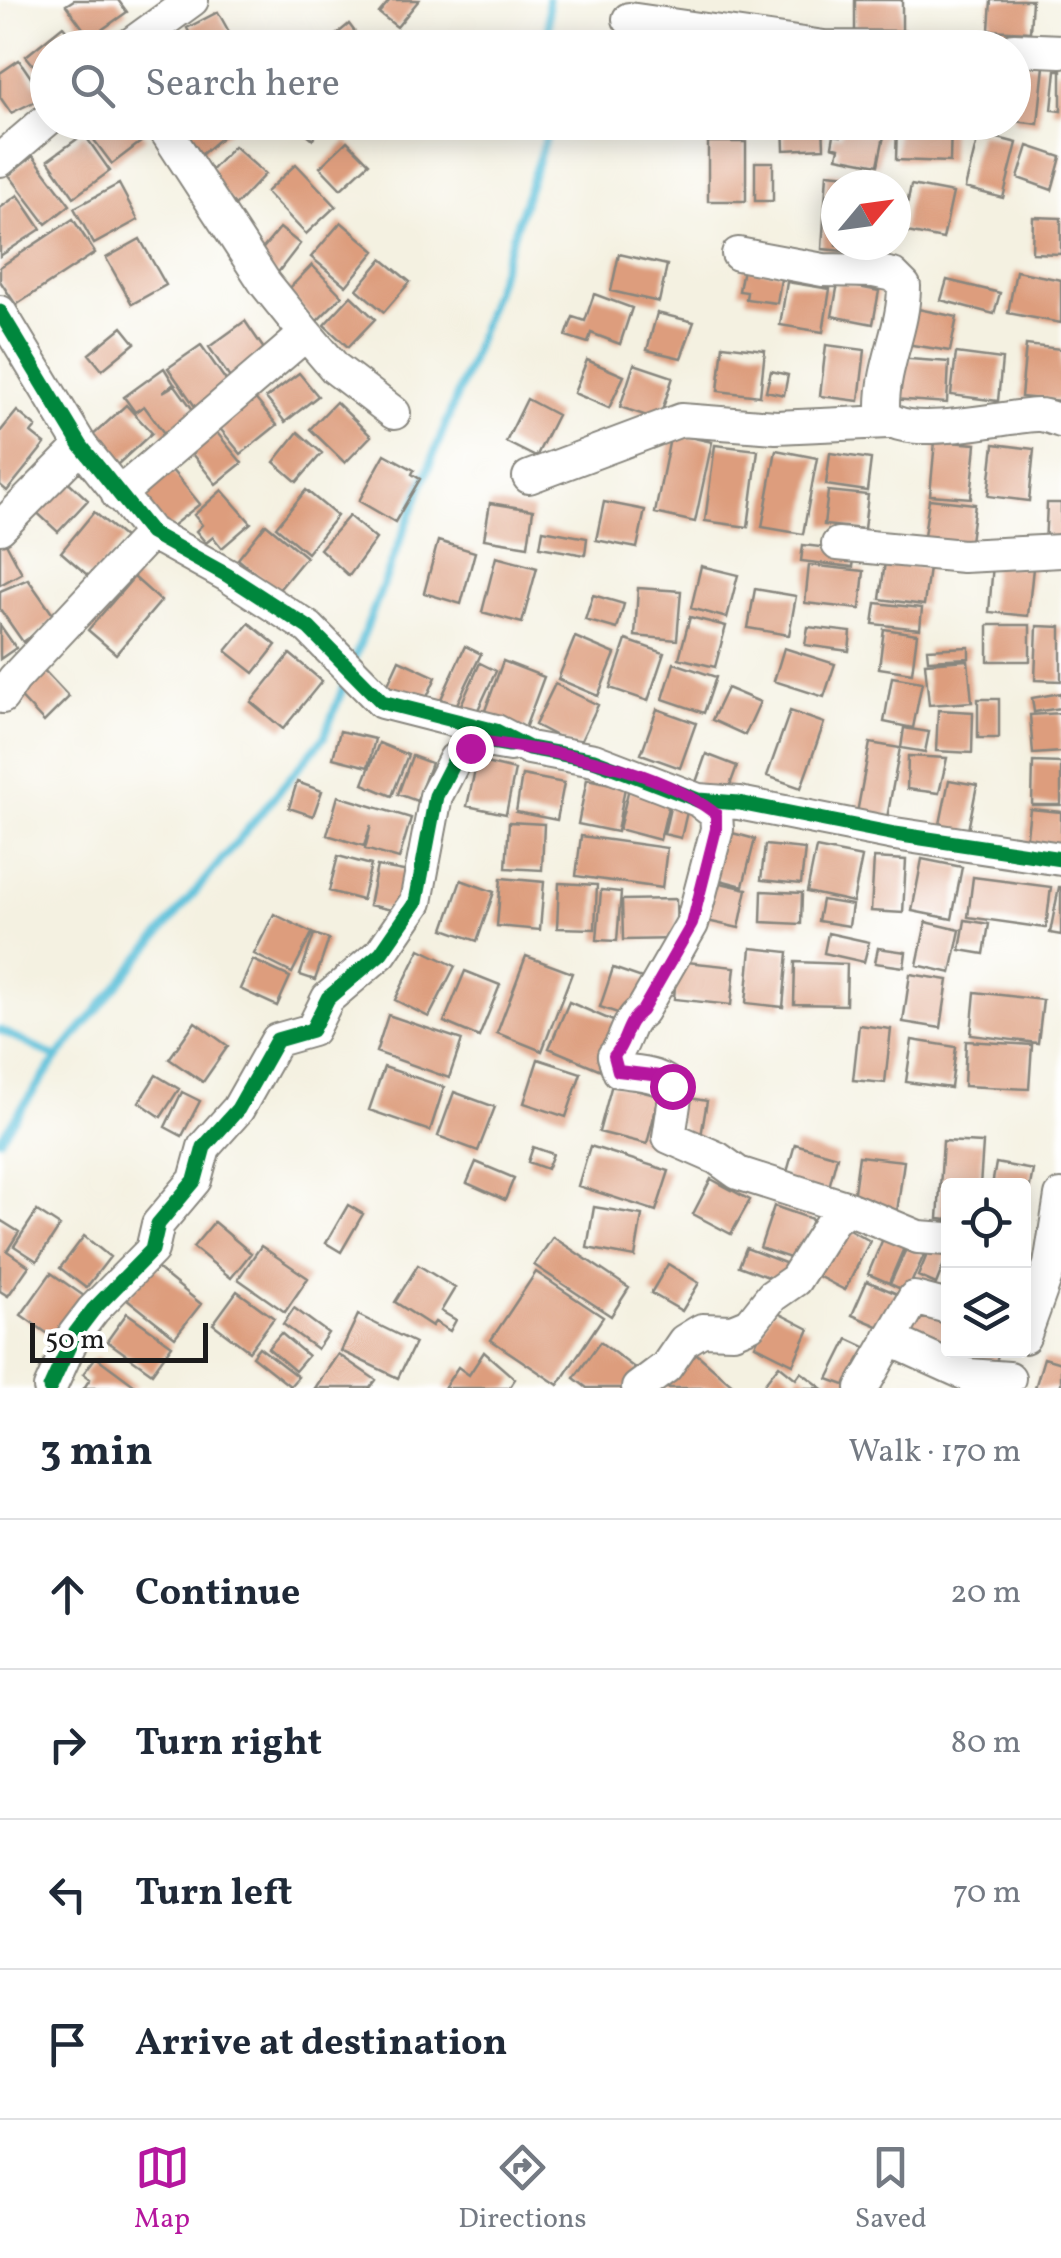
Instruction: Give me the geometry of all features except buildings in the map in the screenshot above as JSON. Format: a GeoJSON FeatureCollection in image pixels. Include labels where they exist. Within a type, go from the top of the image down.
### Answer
{"type":"FeatureCollection","features":[{"type":"Feature","properties":{"kind":"street"},"geometry":{"type":"LineString","coordinates":[[151,30],[192,0]]}},
{"type":"Feature","properties":{"kind":"street"},"geometry":{"type":"LineString","coordinates":[[629,19],[706,30]]}},
{"type":"Feature","properties":{"kind":"street"},"geometry":{"type":"LineString","coordinates":[[1031,50],[1061,52]]}},
{"type":"Feature","properties":{"kind":"street"},"geometry":{"type":"LineString","coordinates":[[0,160],[30,134]]}},
{"type":"Feature","properties":{"kind":"street"},"geometry":{"type":"LineString","coordinates":[[171,140],[219,216],[306,334],[334,368],[394,413]]}},
{"type":"Feature","properties":{"kind":"street"},"geometry":{"type":"LineString","coordinates":[[738,254],[823,270],[874,271],[893,275],[904,286],[902,318],[884,378],[883,412],[888,422]]}},
{"type":"Feature","properties":{"kind":"street"},"geometry":{"type":"LineString","coordinates":[[0,312],[81,446],[151,533],[292,617],[352,667],[382,702],[496,731],[529,748]]}},
{"type":"Feature","properties":{"kind":"street"},"geometry":{"type":"LineString","coordinates":[[118,495],[306,334]]}},
{"type":"Feature","properties":{"kind":"street"},"geometry":{"type":"LineString","coordinates":[[529,477],[681,420],[776,427],[888,422],[898,426],[952,426],[1041,414],[1061,421]]}},
{"type":"Feature","properties":{"kind":"street"},"geometry":{"type":"LineString","coordinates":[[0,528],[81,446]]}},
{"type":"Feature","properties":{"kind":"street"},"geometry":{"type":"LineString","coordinates":[[2,697],[14,679],[151,533]]}},
{"type":"Feature","properties":{"kind":"street"},"geometry":{"type":"LineString","coordinates":[[838,544],[963,556],[1061,552]]}},
{"type":"Feature","properties":{"kind":"street"},"geometry":{"type":"LineString","coordinates":[[50,1388],[83,1322],[152,1250],[158,1224],[195,1180],[204,1148],[238,1109],[278,1040],[312,1030],[328,998],[382,953],[416,902],[436,796],[455,759],[486,742],[594,760],[698,800],[738,803],[895,834],[1061,859]]}},
{"type":"Feature","properties":{"kind":"street"},"geometry":{"type":"LineString","coordinates":[[698,800],[716,814],[716,829],[692,924],[642,1011],[631,1019],[622,1047],[614,1056],[618,1071],[660,1076],[672,1086],[676,1091],[669,1137],[717,1158],[738,1173],[848,1208],[918,1238],[941,1239]]}},
{"type":"Feature","properties":{"kind":"street"},"geometry":{"type":"LineString","coordinates":[[1031,1294],[1037,1260],[1059,1230],[1061,1196]]}},
{"type":"Feature","properties":{"kind":"street"},"geometry":{"type":"LineString","coordinates":[[638,1388],[666,1367],[684,1340],[702,1330],[733,1332],[750,1324],[772,1296],[795,1280],[833,1220],[848,1208]]}},
{"type":"Feature","properties":{"kind":"street"},"geometry":{"type":"LineString","coordinates":[[862,1388],[914,1298],[941,1305]]}},
{"type":"Feature","properties":{"kind":"street"},"geometry":{"type":"LineString","coordinates":[[889,1340],[968,1375],[1011,1372]]}},
{"type":"Feature","properties":{"kind":"waterway"},"geometry":{"type":"LineString","coordinates":[[548,0],[549,30]]}},
{"type":"Feature","properties":{"kind":"waterway"},"geometry":{"type":"LineString","coordinates":[[353,662],[473,354],[545,140]]}},
{"type":"Feature","properties":{"kind":"waterway"},"geometry":{"type":"LineString","coordinates":[[0,1139],[57,1058],[324,737],[346,680]]}},
{"type":"Feature","properties":{"kind":"waterway"},"geometry":{"type":"LineString","coordinates":[[0,1030],[57,1058]]}},
{"type":"Feature","properties":{"kind":"cycle path"},"geometry":{"type":"LineString","coordinates":[[0,312],[81,446],[151,533],[227,575],[309,628],[382,702],[496,731],[529,748],[594,760],[698,800],[739,803],[895,834],[1061,859]]}},
{"type":"Feature","properties":{"kind":"cycle path"},"geometry":{"type":"LineString","coordinates":[[50,1388],[74,1335],[152,1250],[158,1224],[195,1180],[204,1147],[238,1109],[277,1040],[312,1030],[328,998],[381,953],[416,902],[436,796],[455,759],[486,741],[509,745]]}},
{"type":"Feature","properties":{"kind":"route"},"geometry":{"type":"LineString","coordinates":[[470,748],[486,742],[594,760],[698,800],[716,814],[716,829],[692,924],[642,1011],[631,1019],[622,1047],[614,1056],[618,1071],[660,1076],[672,1086]]}}]}
